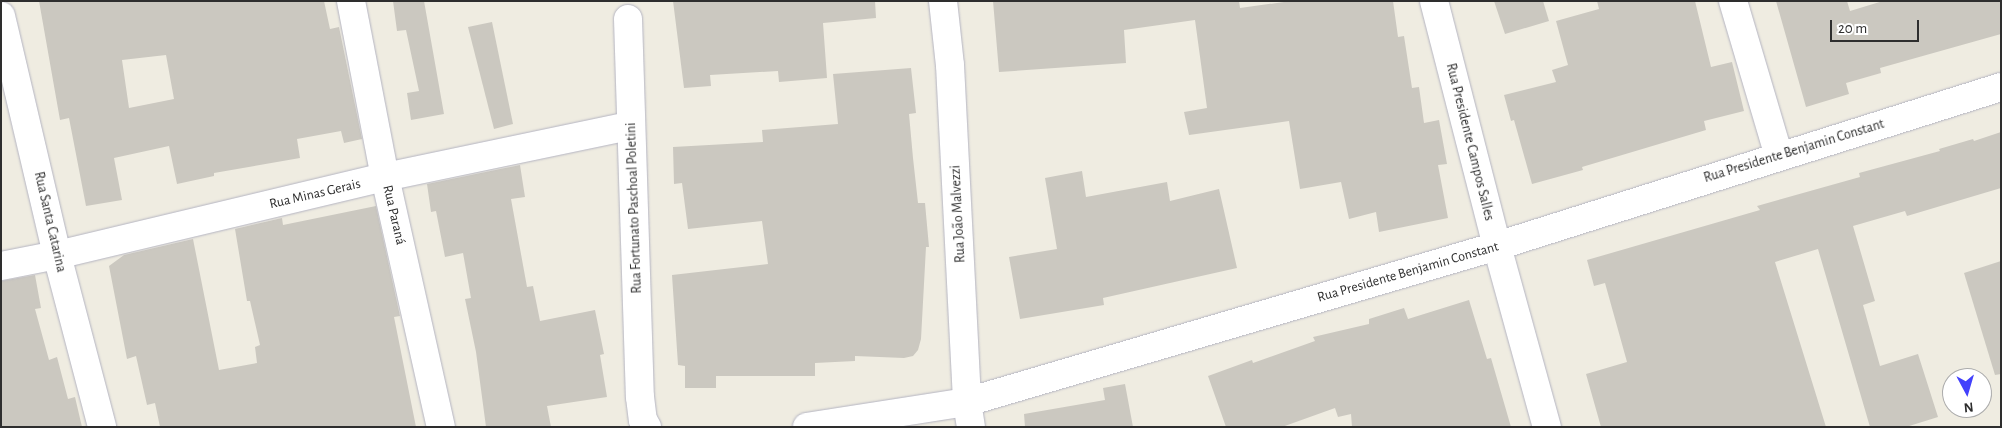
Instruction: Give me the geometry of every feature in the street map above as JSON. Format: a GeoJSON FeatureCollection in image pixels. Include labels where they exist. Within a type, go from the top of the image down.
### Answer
{"type":"FeatureCollection","features":[{"type":"Feature","properties":{"kind":"street","name":"Rua Paraná"},"geometry":{"type":"LineString","coordinates":[[351,1],[385,177],[441,427]]}},
{"type":"Feature","properties":{"kind":"street","name":"Rua João Malvezzi"},"geometry":{"type":"LineString","coordinates":[[943,1],[950,65],[969,414]]}},
{"type":"Feature","properties":{"kind":"street","name":"Rua Presidente Campos Salles"},"geometry":{"type":"LineString","coordinates":[[1434,1],[1497,246],[1547,427]]}},
{"type":"Feature","properties":{"kind":"street"},"geometry":{"type":"LineString","coordinates":[[1733,1],[1779,156]]}},
{"type":"Feature","properties":{"kind":"street","name":"Rua Santa Catarina"},"geometry":{"type":"LineString","coordinates":[[1,16],[57,255],[102,427]]}},
{"type":"Feature","properties":{"kind":"street","name":"Rua Fortunato Paschoal Poletini"},"geometry":{"type":"LineString","coordinates":[[628,18],[640,397],[643,420],[647,427]]}},
{"type":"Feature","properties":{"kind":"street","name":"Rua Presidente Benjamin Constant"},"geometry":{"type":"LineString","coordinates":[[807,427],[969,414],[2001,87]]}},
{"type":"Feature","properties":{"kind":"street","name":"Rua Minas Gerais"},"geometry":{"type":"LineString","coordinates":[[1,266],[57,255],[385,177],[630,126]]}},
{"type":"Feature","properties":{"kind":"building"},"geometry":{"type":"Polygon","coordinates":[[[39,1],[324,1],[330,29],[339,27],[362,139],[344,143],[341,131],[297,139],[300,158],[214,173],[214,176],[177,184],[169,146],[114,158],[122,200],[86,206],[69,118],[60,120],[39,1]],[[166,55],[122,60],[129,108],[174,99],[166,55]]]}},
{"type":"Feature","properties":{"kind":"building"},"geometry":{"type":"Polygon","coordinates":[[[393,1],[424,1],[444,114],[411,120],[407,93],[419,91],[406,30],[397,31],[393,1]]]}},
{"type":"Feature","properties":{"kind":"building"},"geometry":{"type":"Polygon","coordinates":[[[673,1],[875,1],[876,18],[823,23],[827,78],[779,82],[778,71],[710,75],[711,86],[684,88],[673,1]]]}},
{"type":"Feature","properties":{"kind":"building"},"geometry":{"type":"Polygon","coordinates":[[[993,1],[1239,1],[1240,8],[1291,1],[1393,1],[1398,37],[1404,36],[1412,88],[1419,87],[1424,123],[1439,120],[1447,164],[1438,165],[1448,218],[1379,232],[1376,212],[1349,219],[1341,182],[1300,189],[1289,121],[1189,135],[1184,112],[1207,108],[1195,20],[1124,30],[1126,63],[999,72],[993,1]]]}},
{"type":"Feature","properties":{"kind":"building"},"geometry":{"type":"Polygon","coordinates":[[[1494,1],[1543,1],[1549,21],[1505,34],[1494,1]]]}},
{"type":"Feature","properties":{"kind":"building"},"geometry":{"type":"Polygon","coordinates":[[[1597,1],[1695,1],[1711,67],[1732,62],[1744,111],[1704,121],[1706,130],[1582,167],[1583,170],[1532,184],[1514,120],[1511,121],[1504,95],[1556,82],[1552,70],[1568,65],[1556,21],[1599,9],[1597,1]]]}},
{"type":"Feature","properties":{"kind":"building"},"geometry":{"type":"Polygon","coordinates":[[[1776,1],[1847,1],[1850,11],[1883,1],[2001,1],[2001,34],[1880,68],[1881,73],[1846,83],[1849,94],[1806,107],[1776,1]]]}},
{"type":"Feature","properties":{"kind":"building"},"geometry":{"type":"Polygon","coordinates":[[[492,22],[513,124],[494,129],[468,27],[492,22]]]}},
{"type":"Feature","properties":{"kind":"building"},"geometry":{"type":"Polygon","coordinates":[[[911,68],[916,113],[909,114],[913,158],[918,203],[925,203],[929,247],[926,247],[921,339],[918,350],[913,356],[904,358],[855,356],[855,361],[815,363],[815,376],[716,376],[716,388],[685,388],[685,366],[678,365],[672,275],[768,264],[762,221],[688,229],[682,183],[674,184],[673,147],[763,142],[762,130],[838,124],[833,74],[911,68]]]}},
{"type":"Feature","properties":{"kind":"building"},"geometry":{"type":"Polygon","coordinates":[[[2001,132],[2001,188],[1907,216],[1905,211],[1853,226],[1875,301],[1863,305],[1880,366],[1918,354],[1938,417],[1906,427],[1870,427],[1818,249],[1775,262],[1826,427],[1601,427],[1586,374],[1627,362],[1605,283],[1594,286],[1587,260],[1760,210],[1757,206],[1860,177],[1859,173],[2001,132]]]}},
{"type":"Feature","properties":{"kind":"building"},"geometry":{"type":"Polygon","coordinates":[[[520,165],[525,197],[511,199],[527,287],[533,286],[540,321],[595,310],[604,354],[600,355],[607,397],[547,406],[551,427],[486,427],[476,352],[465,299],[471,298],[463,253],[445,257],[436,211],[431,212],[427,184],[520,165]]]}},
{"type":"Feature","properties":{"kind":"building"},"geometry":{"type":"Polygon","coordinates":[[[1082,171],[1086,197],[1167,182],[1170,201],[1219,189],[1237,268],[1103,298],[1104,305],[1020,319],[1009,257],[1057,249],[1045,178],[1082,171]]]}},
{"type":"Feature","properties":{"kind":"building"},"geometry":{"type":"Polygon","coordinates":[[[376,206],[400,316],[394,317],[416,427],[160,427],[155,403],[147,405],[136,356],[127,359],[109,266],[124,255],[193,239],[219,370],[257,363],[255,347],[260,345],[250,301],[247,301],[235,229],[282,218],[283,225],[376,206]]]}},
{"type":"Feature","properties":{"kind":"building"},"geometry":{"type":"Polygon","coordinates":[[[2001,261],[2001,374],[1995,375],[1964,273],[2001,261]]]}},
{"type":"Feature","properties":{"kind":"building"},"geometry":{"type":"Polygon","coordinates":[[[35,275],[41,308],[35,309],[49,360],[57,357],[68,399],[75,397],[82,427],[1,427],[1,281],[35,275]]]}},
{"type":"Feature","properties":{"kind":"building"},"geometry":{"type":"Polygon","coordinates":[[[1469,300],[1487,359],[1491,358],[1511,427],[1352,427],[1351,414],[1338,417],[1335,408],[1282,427],[1226,427],[1208,376],[1252,360],[1253,363],[1315,341],[1313,337],[1369,324],[1369,319],[1404,308],[1408,319],[1469,300]]]}},
{"type":"Feature","properties":{"kind":"building"},"geometry":{"type":"Polygon","coordinates":[[[1125,384],[1133,427],[1025,427],[1024,414],[1105,400],[1103,388],[1125,384]]]}}]}
